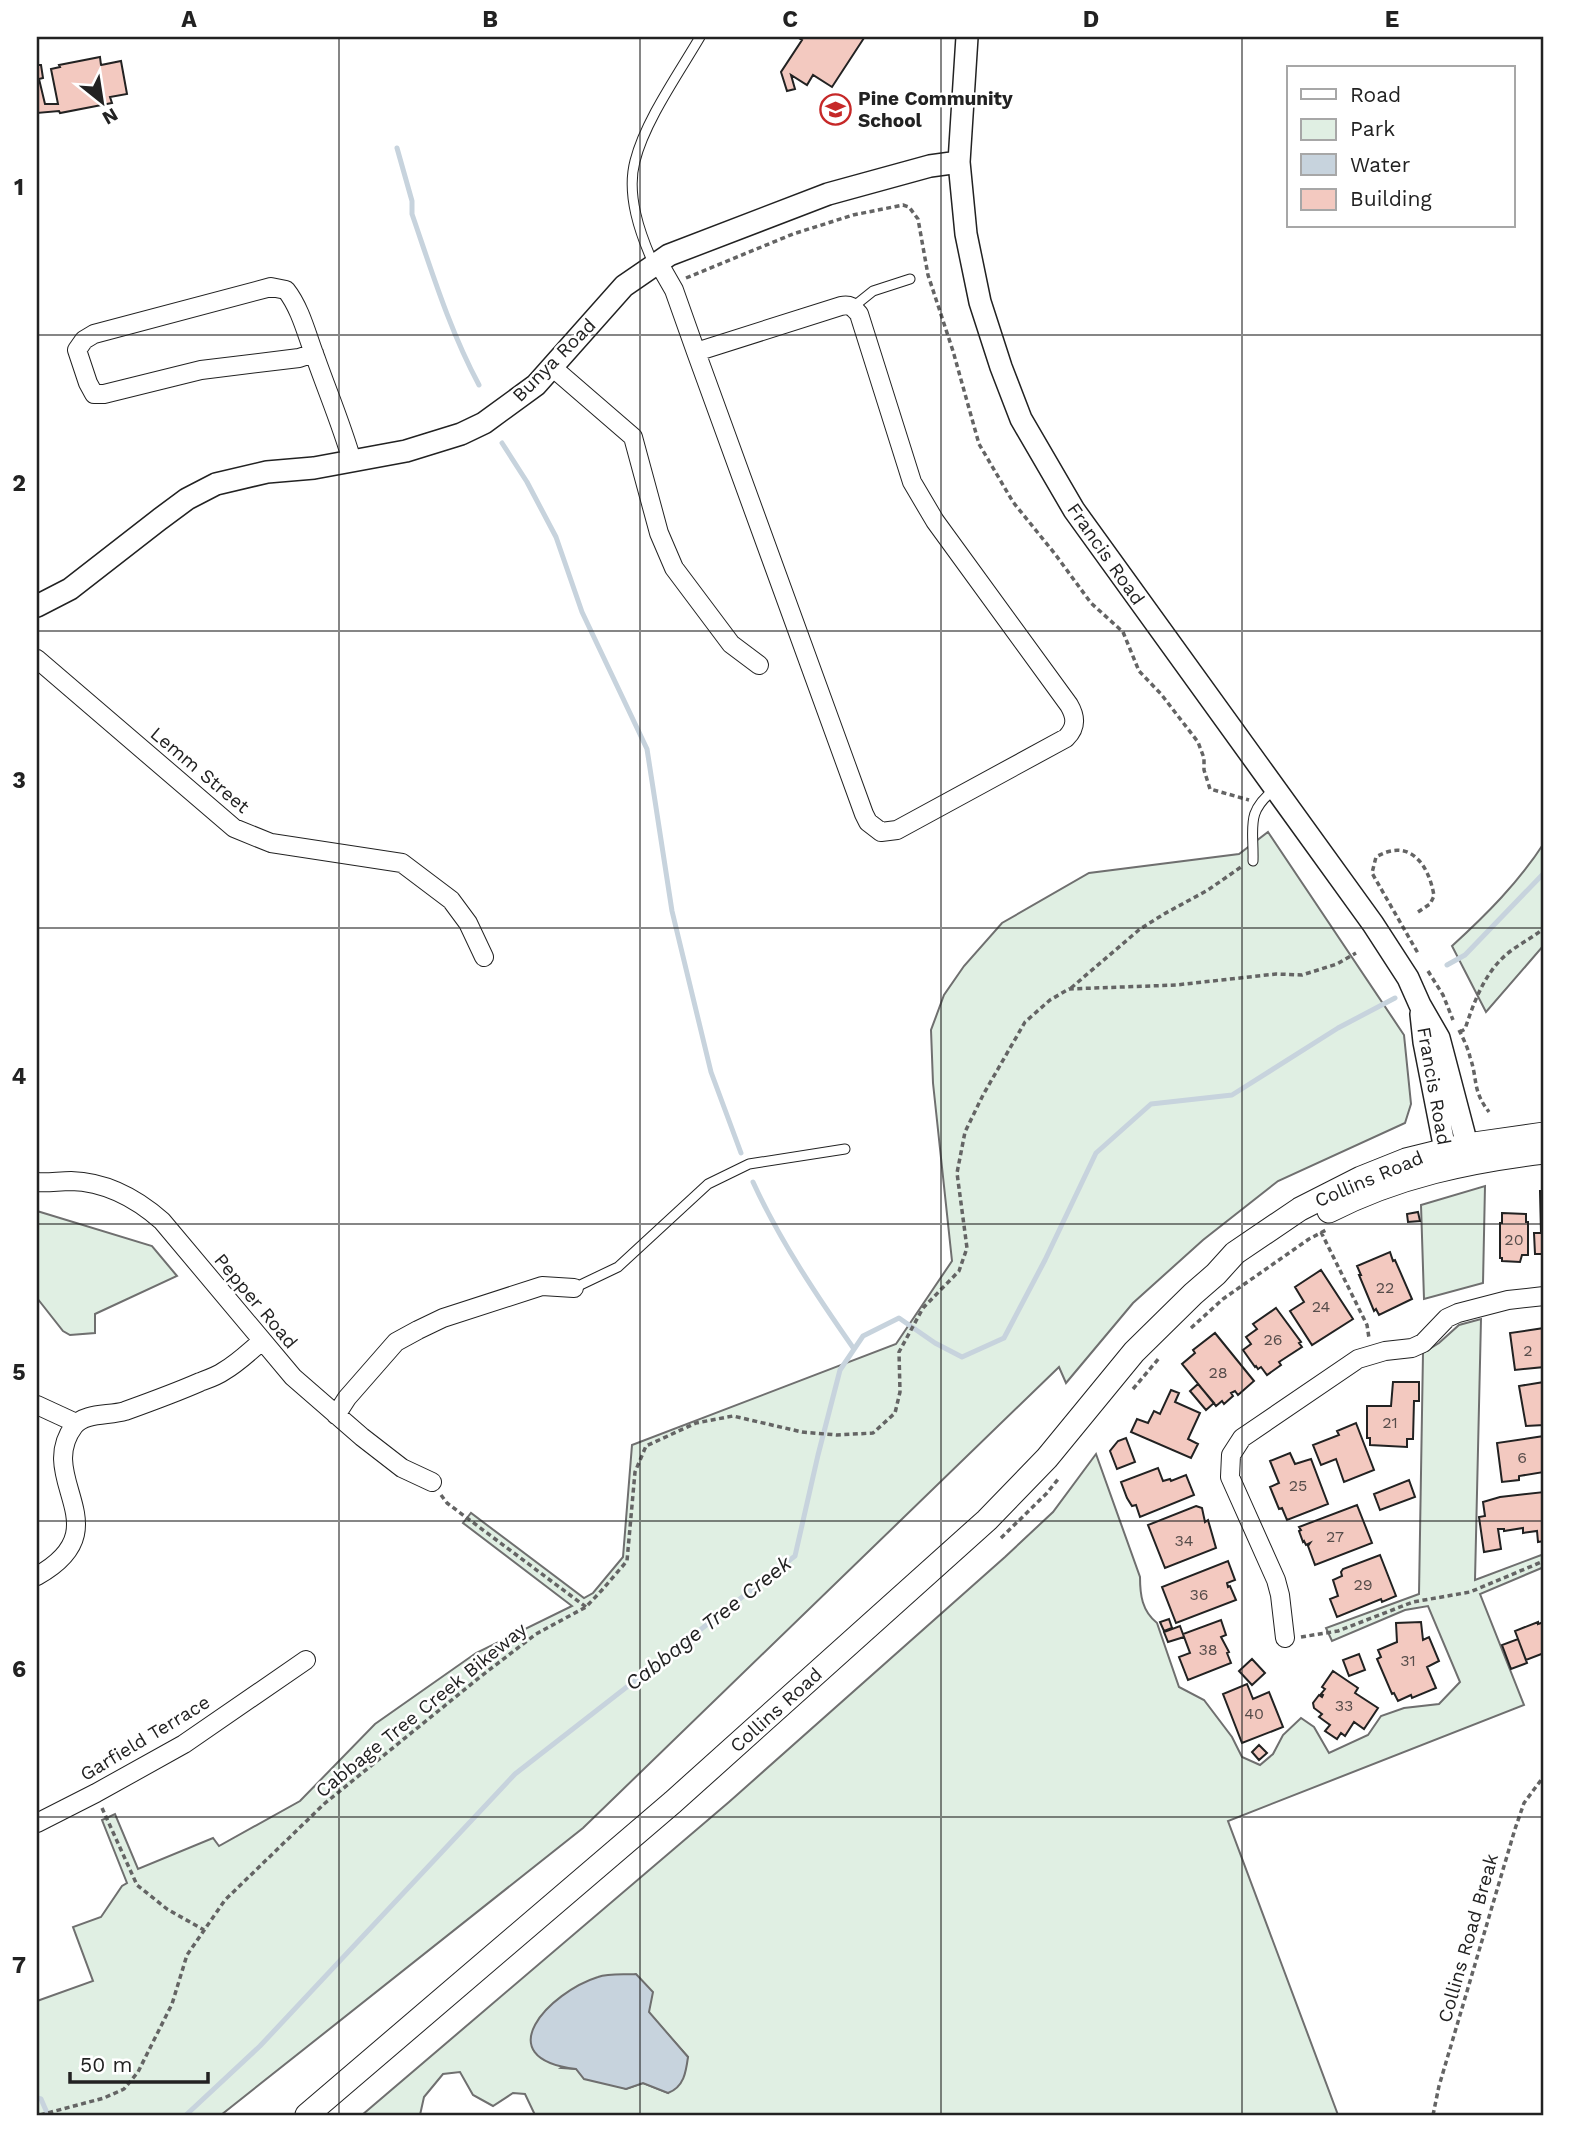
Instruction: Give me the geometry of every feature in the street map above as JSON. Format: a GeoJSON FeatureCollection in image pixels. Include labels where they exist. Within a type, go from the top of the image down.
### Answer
{"type":"FeatureCollection","features":[{"type":"Feature","properties":{"kind":"main road","name":"Collins Road"},"geometry":{"type":"LineString","coordinates":[[307,2115],[673,1802],[987,1520],[1047,1458],[1134,1352],[1216,1274],[1242,1262],[1274,1240],[1335,1207],[1458,1156],[1544,1134]]}},
{"type":"Feature","properties":{"kind":"main road","name":"Collins Road"},"geometry":{"type":"LineString","coordinates":[[1458,1156],[1544,1152]]}},
{"type":"Feature","properties":{"kind":"street","name":"Francis Road"},"geometry":{"type":"LineString","coordinates":[[967,37],[959,162],[966,234],[980,302],[1021,419],[1074,510],[1396,958],[1420,1005],[1424,1042],[1458,1156]]}},
{"type":"Feature","properties":{"kind":"street","name":"Bunya Road"},"geometry":{"type":"LineString","coordinates":[[37,606],[69,589],[187,499],[216,484],[267,472],[314,468],[406,451],[461,434],[502,411],[536,385],[625,286],[669,255],[828,194],[930,166],[959,162]]}},
{"type":"Feature","properties":{"kind":"street"},"geometry":{"type":"LineString","coordinates":[[656,263],[671,284],[868,822],[881,832],[897,830],[1066,738],[1072,732],[1074,720],[1069,705],[924,504],[912,482],[859,314],[853,307],[848,304],[841,306],[696,352]]}},
{"type":"Feature","properties":{"kind":"street"},"geometry":{"type":"LineString","coordinates":[[314,353],[299,358],[201,370],[104,394],[94,394],[77,350],[84,340],[94,334],[271,287],[286,290],[294,300],[314,353],[352,461]]}},
{"type":"Feature","properties":{"kind":"street"},"geometry":{"type":"LineString","coordinates":[[552,367],[633,437],[659,533],[674,568],[731,644],[759,665]]}},
{"type":"Feature","properties":{"kind":"street","name":"Lemm Street"},"geometry":{"type":"LineString","coordinates":[[37,659],[234,828],[271,843],[402,863],[451,900],[468,923],[484,957]]}},
{"type":"Feature","properties":{"kind":"street","name":"Pepper Road"},"geometry":{"type":"LineString","coordinates":[[37,1182],[97,1184],[131,1197],[145,1206],[162,1221],[293,1377],[402,1468],[432,1482]]}},
{"type":"Feature","properties":{"kind":"street"},"geometry":{"type":"LineString","coordinates":[[336,1415],[347,1398],[396,1342],[418,1330],[443,1318],[542,1286],[574,1288]]}},
{"type":"Feature","properties":{"kind":"street"},"geometry":{"type":"LineString","coordinates":[[1285,1638],[1276,1580],[1230,1477],[1231,1455],[1242,1438],[1358,1359],[1373,1353],[1412,1348],[1423,1342],[1447,1318],[1458,1313],[1508,1300],[1544,1296]]}},
{"type":"Feature","properties":{"kind":"street"},"geometry":{"type":"LineString","coordinates":[[37,1576],[53,1567],[67,1553],[75,1536],[77,1518],[62,1465],[64,1444],[76,1423],[89,1417],[118,1413],[164,1398],[223,1373],[262,1341]]}},
{"type":"Feature","properties":{"kind":"street"},"geometry":{"type":"LineString","coordinates":[[37,1405],[76,1423]]}},
{"type":"Feature","properties":{"kind":"street","name":"Garfield Terrace"},"geometry":{"type":"LineString","coordinates":[[37,1823],[184,1744],[306,1660]]}},
{"type":"Feature","properties":{"kind":"lane"},"geometry":{"type":"LineString","coordinates":[[656,263],[646,247],[635,209],[632,189],[634,162],[644,134],[700,37]]}},
{"type":"Feature","properties":{"kind":"lane"},"geometry":{"type":"LineString","coordinates":[[853,307],[873,291],[910,279]]}},
{"type":"Feature","properties":{"kind":"lane"},"geometry":{"type":"LineString","coordinates":[[1254,861],[1253,817],[1256,807],[1275,789]]}},
{"type":"Feature","properties":{"kind":"lane"},"geometry":{"type":"LineString","coordinates":[[574,1288],[618,1267],[708,1184],[749,1164],[845,1149]]}},
{"type":"Feature","properties":{"kind":"path"},"geometry":{"type":"LineString","coordinates":[[671,284],[793,234],[853,215],[903,205],[909,207],[919,221],[928,275],[953,351],[967,408],[979,444],[993,470],[1013,502],[1055,554],[1081,592],[1123,632],[1139,671],[1161,694],[1198,742],[1210,789],[1254,802]]}},
{"type":"Feature","properties":{"kind":"path"},"geometry":{"type":"LineString","coordinates":[[1418,912],[1430,904],[1434,897],[1433,887],[1416,856],[1405,850],[1388,850],[1376,857],[1372,873],[1419,957]]}},
{"type":"Feature","properties":{"kind":"path","name":"Cabbage Tree Creek Bikeway"},"geometry":{"type":"LineString","coordinates":[[40,2115],[104,2098],[124,2089],[138,2071],[172,2004],[187,1955],[225,1900],[324,1804],[480,1676],[536,1634],[586,1606],[627,1561],[635,1472],[646,1446],[696,1423],[733,1416],[802,1432],[837,1435],[873,1433],[895,1413],[900,1392],[899,1352],[923,1308],[959,1271],[967,1248],[957,1173],[965,1132],[1025,1022],[1140,929],[1208,890],[1241,866],[1254,861]]}},
{"type":"Feature","properties":{"kind":"path"},"geometry":{"type":"LineString","coordinates":[[1460,1032],[1465,1029],[1476,996],[1489,973],[1510,951],[1544,928]]}},
{"type":"Feature","properties":{"kind":"path"},"geometry":{"type":"LineString","coordinates":[[1069,989],[1176,985],[1276,974],[1302,975],[1337,964],[1356,953]]}},
{"type":"Feature","properties":{"kind":"path"},"geometry":{"type":"LineString","coordinates":[[1425,966],[1443,995],[1460,1032],[1471,1058],[1479,1100],[1489,1112]]}},
{"type":"Feature","properties":{"kind":"path"},"geometry":{"type":"LineString","coordinates":[[1187,1331],[1223,1299],[1321,1232],[1334,1227]]}},
{"type":"Feature","properties":{"kind":"path"},"geometry":{"type":"LineString","coordinates":[[1321,1232],[1367,1325],[1373,1353]]}},
{"type":"Feature","properties":{"kind":"path"},"geometry":{"type":"LineString","coordinates":[[1133,1389],[1160,1357]]}},
{"type":"Feature","properties":{"kind":"path"},"geometry":{"type":"LineString","coordinates":[[432,1482],[447,1503],[586,1606]]}},
{"type":"Feature","properties":{"kind":"path"},"geometry":{"type":"LineString","coordinates":[[1285,1638],[1338,1631],[1413,1602],[1457,1596],[1544,1561]]}},
{"type":"Feature","properties":{"kind":"path","name":"Collins Road Break"},"geometry":{"type":"LineString","coordinates":[[1433,2115],[1439,2086],[1515,1829],[1524,1803],[1544,1776]]}},
{"type":"Feature","properties":{"kind":"path"},"geometry":{"type":"LineString","coordinates":[[96,1793],[137,1885],[167,1909],[204,1930]]}},
{"type":"Feature","properties":{"kind":"green space"},"geometry":{"type":"Polygon","coordinates":[[[1268,832],[1404,1035],[1411,1104],[1405,1123],[1278,1181],[1203,1240],[1133,1303],[1066,1383],[1059,1367],[583,1828],[221,2115],[37,2115],[37,2001],[93,1981],[73,1927],[101,1917],[122,1886],[127,1883],[102,1820],[115,1814],[138,1869],[213,1838],[219,1846],[300,1801],[375,1724],[476,1653],[572,1606],[463,1523],[471,1513],[584,1598],[593,1593],[623,1557],[632,1445],[896,1344],[952,1261],[933,1083],[931,1030],[944,995],[964,966],[1002,923],[1089,873],[1239,854],[1268,832]]]}},
{"type":"Feature","properties":{"kind":"green space"},"geometry":{"type":"Polygon","coordinates":[[[1544,843],[1544,945],[1486,1012],[1452,946],[1501,898],[1544,843]]]}},
{"type":"Feature","properties":{"kind":"green space"},"geometry":{"type":"Polygon","coordinates":[[[1485,1186],[1483,1283],[1424,1299],[1421,1205],[1485,1186]]]}},
{"type":"Feature","properties":{"kind":"green space"},"geometry":{"type":"Polygon","coordinates":[[[37,1211],[152,1246],[177,1276],[95,1314],[95,1333],[70,1335],[63,1331],[37,1298],[37,1211]]]}},
{"type":"Feature","properties":{"kind":"green space"},"geometry":{"type":"Polygon","coordinates":[[[1481,1319],[1475,1580],[1544,1554],[1544,1567],[1480,1594],[1524,1705],[1228,1821],[1338,2115],[535,2115],[525,2094],[513,2093],[493,2106],[473,2095],[460,2072],[443,2074],[424,2097],[420,2115],[362,2115],[729,1802],[1005,1557],[1053,1512],[1096,1454],[1140,1577],[1143,1602],[1157,1623],[1179,1687],[1204,1700],[1232,1737],[1242,1757],[1260,1765],[1273,1754],[1283,1735],[1301,1718],[1314,1727],[1329,1753],[1368,1735],[1381,1716],[1404,1708],[1439,1704],[1460,1682],[1428,1606],[1405,1610],[1332,1641],[1326,1628],[1419,1594],[1423,1353],[1459,1325],[1481,1319]],[[648,2012],[561,2068],[576,2069],[626,2089],[643,2083],[668,2093],[688,2057],[648,2012]]]}},
{"type":"Feature","properties":{"kind":"water"},"geometry":{"type":"Polygon","coordinates":[[[636,1974],[653,1992],[649,2012],[688,2057],[678,2087],[668,2093],[643,2083],[626,2089],[584,2079],[576,2069],[549,2063],[535,2052],[531,2039],[535,2024],[562,1996],[598,1977],[636,1974]]]}},
{"type":"Feature","properties":{"kind":"building"},"geometry":{"type":"Polygon","coordinates":[[[797,37],[864,38],[832,87],[813,75],[807,85],[791,75],[795,89],[787,91],[781,72],[802,40],[797,37]]]}},
{"type":"Feature","properties":{"kind":"building"},"geometry":{"type":"Polygon","coordinates":[[[100,57],[101,65],[121,61],[127,94],[110,97],[112,103],[60,113],[37,113],[37,65],[41,65],[43,78],[39,79],[45,104],[58,104],[51,69],[100,57]]]}},
{"type":"Feature","properties":{"kind":"building"},"geometry":{"type":"Polygon","coordinates":[[[1540,1191],[1544,1191],[1544,1254],[1535,1254],[1534,1233],[1541,1233],[1540,1191]]]}},
{"type":"Feature","properties":{"kind":"building"},"geometry":{"type":"Polygon","coordinates":[[[1418,1212],[1420,1221],[1408,1222],[1407,1214],[1418,1212]]]}},
{"type":"Feature","properties":{"kind":"building"},"geometry":{"type":"Polygon","coordinates":[[[1502,1213],[1526,1214],[1528,1255],[1522,1255],[1520,1262],[1502,1261],[1500,1258],[1502,1213]]]}},
{"type":"Feature","properties":{"kind":"building"},"geometry":{"type":"Polygon","coordinates":[[[1390,1252],[1412,1299],[1379,1315],[1376,1309],[1374,1311],[1357,1266],[1390,1252]]]}},
{"type":"Feature","properties":{"kind":"building"},"geometry":{"type":"Polygon","coordinates":[[[1321,1270],[1353,1319],[1312,1345],[1290,1311],[1304,1302],[1295,1287],[1321,1270]]]}},
{"type":"Feature","properties":{"kind":"building"},"geometry":{"type":"Polygon","coordinates":[[[1276,1308],[1302,1347],[1279,1362],[1281,1365],[1267,1375],[1261,1367],[1255,1367],[1243,1350],[1251,1344],[1246,1337],[1257,1329],[1253,1324],[1276,1308]]]}},
{"type":"Feature","properties":{"kind":"building"},"geometry":{"type":"Polygon","coordinates":[[[1544,1328],[1544,1367],[1515,1370],[1510,1333],[1544,1328]]]}},
{"type":"Feature","properties":{"kind":"building"},"geometry":{"type":"Polygon","coordinates":[[[1215,1333],[1254,1381],[1238,1395],[1235,1391],[1231,1393],[1233,1396],[1224,1404],[1222,1401],[1216,1406],[1182,1364],[1195,1353],[1193,1350],[1215,1333]]]}},
{"type":"Feature","properties":{"kind":"building"},"geometry":{"type":"Polygon","coordinates":[[[1393,1382],[1419,1382],[1419,1401],[1414,1401],[1413,1439],[1407,1439],[1407,1447],[1370,1445],[1370,1438],[1367,1438],[1367,1406],[1391,1406],[1393,1382]]]}},
{"type":"Feature","properties":{"kind":"building"},"geometry":{"type":"Polygon","coordinates":[[[1544,1382],[1544,1425],[1526,1426],[1519,1386],[1544,1382]]]}},
{"type":"Feature","properties":{"kind":"building"},"geometry":{"type":"Polygon","coordinates":[[[1198,1384],[1214,1403],[1206,1410],[1190,1391],[1198,1384]]]}},
{"type":"Feature","properties":{"kind":"building"},"geometry":{"type":"Polygon","coordinates":[[[1171,1390],[1179,1393],[1175,1402],[1200,1413],[1188,1439],[1198,1444],[1191,1458],[1131,1432],[1137,1419],[1148,1423],[1154,1411],[1160,1414],[1171,1390]]]}},
{"type":"Feature","properties":{"kind":"building"},"geometry":{"type":"Polygon","coordinates":[[[1356,1423],[1374,1470],[1344,1482],[1336,1459],[1321,1465],[1313,1445],[1339,1435],[1337,1431],[1356,1423]]]}},
{"type":"Feature","properties":{"kind":"building"},"geometry":{"type":"Polygon","coordinates":[[[1544,1436],[1544,1472],[1502,1482],[1497,1443],[1544,1436]]]}},
{"type":"Feature","properties":{"kind":"building"},"geometry":{"type":"Polygon","coordinates":[[[1126,1438],[1135,1462],[1117,1469],[1110,1451],[1118,1441],[1126,1438]]]}},
{"type":"Feature","properties":{"kind":"building"},"geometry":{"type":"Polygon","coordinates":[[[1290,1453],[1295,1464],[1311,1459],[1328,1504],[1287,1520],[1270,1487],[1279,1483],[1270,1461],[1290,1453]]]}},
{"type":"Feature","properties":{"kind":"building"},"geometry":{"type":"Polygon","coordinates":[[[1158,1468],[1163,1481],[1186,1475],[1194,1495],[1140,1517],[1136,1505],[1132,1506],[1127,1498],[1121,1482],[1158,1468]]]}},
{"type":"Feature","properties":{"kind":"building"},"geometry":{"type":"Polygon","coordinates":[[[1409,1480],[1415,1497],[1380,1510],[1374,1494],[1409,1480]]]}},
{"type":"Feature","properties":{"kind":"building"},"geometry":{"type":"Polygon","coordinates":[[[1544,1492],[1544,1541],[1538,1542],[1537,1531],[1523,1533],[1523,1528],[1504,1531],[1498,1529],[1501,1549],[1484,1552],[1479,1517],[1485,1516],[1483,1502],[1500,1497],[1544,1492]]]}},
{"type":"Feature","properties":{"kind":"building"},"geometry":{"type":"Polygon","coordinates":[[[1357,1505],[1372,1543],[1315,1565],[1308,1546],[1310,1543],[1306,1545],[1303,1542],[1299,1527],[1357,1505]]]}},
{"type":"Feature","properties":{"kind":"building"},"geometry":{"type":"Polygon","coordinates":[[[1196,1506],[1202,1508],[1205,1522],[1208,1520],[1216,1548],[1165,1568],[1148,1525],[1196,1506]]]}},
{"type":"Feature","properties":{"kind":"building"},"geometry":{"type":"Polygon","coordinates":[[[1380,1555],[1396,1596],[1382,1602],[1381,1599],[1337,1617],[1330,1599],[1338,1596],[1333,1580],[1342,1576],[1343,1569],[1380,1555]]]}},
{"type":"Feature","properties":{"kind":"building"},"geometry":{"type":"Polygon","coordinates":[[[1228,1561],[1235,1580],[1227,1583],[1236,1600],[1176,1623],[1162,1587],[1228,1561]]]}},
{"type":"Feature","properties":{"kind":"building"},"geometry":{"type":"Polygon","coordinates":[[[1169,1619],[1172,1628],[1164,1631],[1160,1622],[1169,1619]]]}},
{"type":"Feature","properties":{"kind":"building"},"geometry":{"type":"Polygon","coordinates":[[[1221,1620],[1226,1635],[1221,1637],[1231,1663],[1188,1680],[1179,1657],[1190,1653],[1183,1634],[1221,1620]]]}},
{"type":"Feature","properties":{"kind":"building"},"geometry":{"type":"Polygon","coordinates":[[[1421,1622],[1423,1640],[1429,1637],[1439,1661],[1427,1667],[1436,1688],[1398,1701],[1394,1693],[1392,1694],[1377,1659],[1381,1657],[1378,1650],[1397,1642],[1396,1623],[1421,1622]]]}},
{"type":"Feature","properties":{"kind":"building"},"geometry":{"type":"Polygon","coordinates":[[[1544,1622],[1544,1653],[1526,1660],[1515,1631],[1544,1622]]]}},
{"type":"Feature","properties":{"kind":"building"},"geometry":{"type":"Polygon","coordinates":[[[1180,1626],[1184,1637],[1168,1642],[1164,1632],[1180,1626]]]}},
{"type":"Feature","properties":{"kind":"building"},"geometry":{"type":"Polygon","coordinates":[[[1518,1639],[1527,1663],[1511,1669],[1502,1645],[1518,1639]]]}},
{"type":"Feature","properties":{"kind":"building"},"geometry":{"type":"Polygon","coordinates":[[[1359,1654],[1365,1670],[1349,1676],[1343,1660],[1359,1654]]]}},
{"type":"Feature","properties":{"kind":"building"},"geometry":{"type":"Polygon","coordinates":[[[1252,1659],[1265,1673],[1252,1685],[1239,1671],[1252,1659]]]}},
{"type":"Feature","properties":{"kind":"building"},"geometry":{"type":"Polygon","coordinates":[[[1333,1671],[1358,1688],[1355,1693],[1378,1708],[1364,1729],[1354,1722],[1345,1736],[1341,1733],[1337,1739],[1325,1731],[1330,1725],[1319,1717],[1322,1714],[1314,1708],[1313,1703],[1319,1695],[1322,1697],[1325,1689],[1322,1687],[1333,1671]]]}},
{"type":"Feature","properties":{"kind":"building"},"geometry":{"type":"Polygon","coordinates":[[[1247,1684],[1253,1699],[1269,1692],[1283,1727],[1242,1743],[1223,1694],[1247,1684]]]}},
{"type":"Feature","properties":{"kind":"building"},"geometry":{"type":"Polygon","coordinates":[[[1259,1745],[1267,1753],[1259,1760],[1252,1752],[1259,1745]]]}},
{"type":"Feature","properties":{"kind":"waterway"},"geometry":{"type":"LineString","coordinates":[[397,148],[412,201],[412,214],[434,279],[459,344],[479,385]]}},
{"type":"Feature","properties":{"kind":"waterway"},"geometry":{"type":"LineString","coordinates":[[502,443],[527,482],[556,537],[582,612],[647,749],[672,911],[711,1072],[741,1153]]}},
{"type":"Feature","properties":{"kind":"waterway","name":"Cabbage Tree Creek"},"geometry":{"type":"LineString","coordinates":[[1447,965],[1465,955],[1544,873]]}},
{"type":"Feature","properties":{"kind":"waterway","name":"Cabbage Tree Creek"},"geometry":{"type":"LineString","coordinates":[[186,2115],[260,2046],[515,1774],[795,1556],[840,1370],[863,1336],[899,1318],[935,1343],[962,1357],[1004,1338],[1096,1153],[1151,1104],[1232,1095],[1338,1028],[1395,998]]}},
{"type":"Feature","properties":{"kind":"waterway"},"geometry":{"type":"LineString","coordinates":[[753,1182],[787,1247],[854,1349]]}},
{"type":"Feature","properties":{"kind":"waterway","name":"Cabbage Tree Creek"},"geometry":{"type":"LineString","coordinates":[[37,2098],[41,2099],[48,2115]]}},
{"type":"Feature","properties":{"kind":"place","name":"Pine Community School"},"geometry":{"type":"Point","coordinates":[835,109]}}]}
